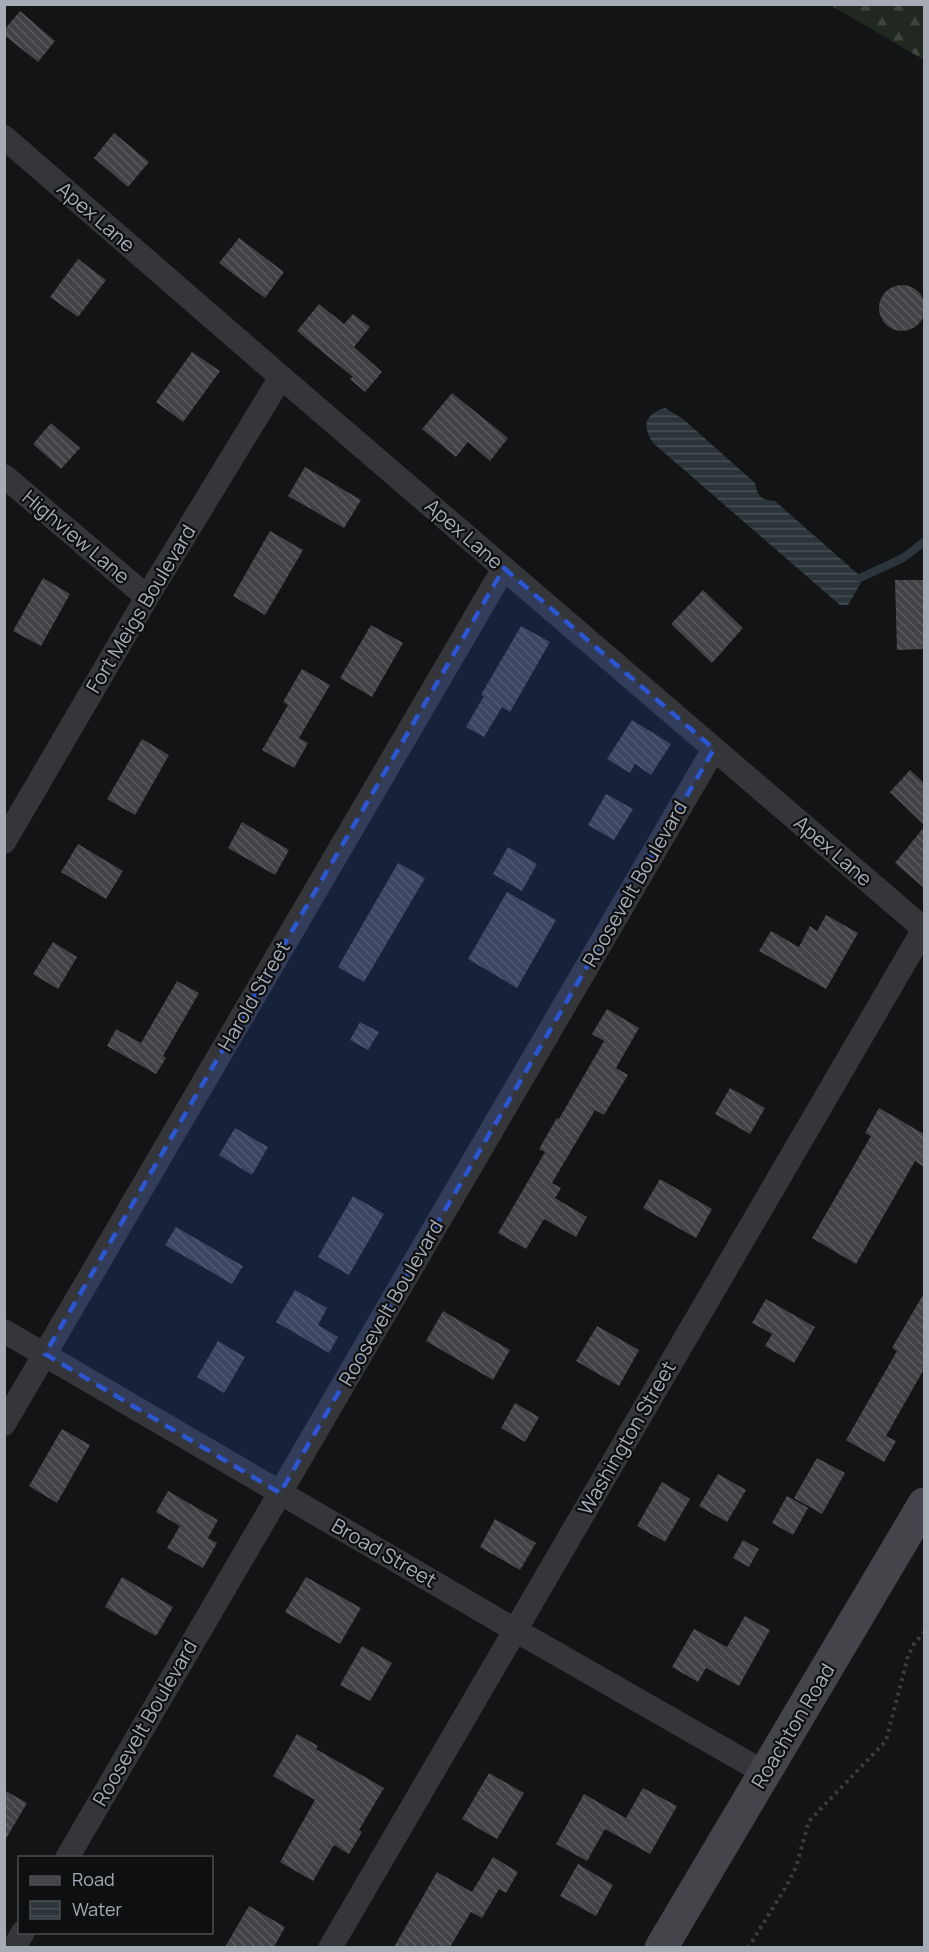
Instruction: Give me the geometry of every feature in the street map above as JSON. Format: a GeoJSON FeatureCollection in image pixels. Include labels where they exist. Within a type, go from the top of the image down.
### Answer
{"type":"FeatureCollection","features":[{"type":"Feature","properties":{"kind":"street","name":"Apex Lane"},"geometry":{"type":"LineString","coordinates":[[4,137],[924,929]]}},
{"type":"Feature","properties":{"kind":"street","name":"Fort Meigs Boulevard"},"geometry":{"type":"LineString","coordinates":[[4,842],[147,597],[281,377]]}},
{"type":"Feature","properties":{"kind":"street","name":"Highview Lane"},"geometry":{"type":"LineString","coordinates":[[4,476],[147,597]]}},
{"type":"Feature","properties":{"kind":"street","name":"Harold Street"},"geometry":{"type":"LineString","coordinates":[[4,1424],[504,568]]}},
{"type":"Feature","properties":{"kind":"street","name":"Roosevelt Boulevard"},"geometry":{"type":"LineString","coordinates":[[68,1856],[714,749]]}},
{"type":"Feature","properties":{"kind":"street","name":"Washington Street"},"geometry":{"type":"LineString","coordinates":[[330,1947],[924,929]]}},
{"type":"Feature","properties":{"kind":"street","name":"Broad Street"},"geometry":{"type":"LineString","coordinates":[[4,1331],[515,1630],[765,1773]]}},
{"type":"Feature","properties":{"kind":"street","name":"Roachton Road"},"geometry":{"type":"LineString","coordinates":[[661,1947],[924,1504]]}},
{"type":"Feature","properties":{"kind":"street"},"geometry":{"type":"LineString","coordinates":[[14,1947],[22,1934]]}},
{"type":"Feature","properties":{"kind":"path"},"geometry":{"type":"LineString","coordinates":[[748,1947],[796,1868],[809,1821],[886,1741],[908,1656],[924,1632]]}},
{"type":"Feature","properties":{"kind":"highlighted area"},"geometry":{"type":"Polygon","coordinates":[[[504,568],[714,749],[280,1493],[45,1354],[504,568]]]}},
{"type":"Feature","properties":{"kind":"green space"},"geometry":{"type":"Polygon","coordinates":[[[830,5],[924,5],[924,60],[830,5]]]}},
{"type":"Feature","properties":{"kind":"water"},"geometry":{"type":"Polygon","coordinates":[[[665,408],[683,419],[755,483],[761,497],[775,501],[859,575],[861,583],[848,605],[840,605],[653,443],[647,431],[647,421],[653,414],[665,408]]]}},
{"type":"Feature","properties":{"kind":"building"},"geometry":{"type":"Polygon","coordinates":[[[20,11],[55,41],[38,62],[4,35],[4,30],[20,11]]]}},
{"type":"Feature","properties":{"kind":"building"},"geometry":{"type":"Polygon","coordinates":[[[114,133],[149,162],[128,187],[94,158],[114,133]]]}},
{"type":"Feature","properties":{"kind":"building"},"geometry":{"type":"Polygon","coordinates":[[[239,238],[284,272],[265,298],[219,263],[239,238]]]}},
{"type":"Feature","properties":{"kind":"building"},"geometry":{"type":"Polygon","coordinates":[[[78,259],[106,280],[78,317],[50,297],[78,259]]]}},
{"type":"Feature","properties":{"kind":"building"},"geometry":{"type":"Polygon","coordinates":[[[902,285],[918,292],[925,308],[918,324],[902,331],[886,324],[879,308],[886,292],[902,285]]]}},
{"type":"Feature","properties":{"kind":"building"},"geometry":{"type":"Polygon","coordinates":[[[319,304],[344,324],[353,314],[370,327],[354,347],[382,372],[365,392],[350,379],[353,377],[297,331],[319,304]]]}},
{"type":"Feature","properties":{"kind":"building"},"geometry":{"type":"Polygon","coordinates":[[[192,352],[220,371],[183,422],[156,402],[192,352]]]}},
{"type":"Feature","properties":{"kind":"building"},"geometry":{"type":"Polygon","coordinates":[[[452,393],[508,438],[490,461],[468,442],[456,457],[422,429],[452,393]]]}},
{"type":"Feature","properties":{"kind":"building"},"geometry":{"type":"Polygon","coordinates":[[[51,423],[80,448],[61,469],[33,444],[51,423]]]}},
{"type":"Feature","properties":{"kind":"building"},"geometry":{"type":"Polygon","coordinates":[[[305,467],[361,500],[344,528],[288,496],[305,467]]]}},
{"type":"Feature","properties":{"kind":"building"},"geometry":{"type":"Polygon","coordinates":[[[270,531],[303,550],[265,615],[233,596],[270,531]]]}},
{"type":"Feature","properties":{"kind":"building"},"geometry":{"type":"Polygon","coordinates":[[[43,578],[70,594],[41,646],[13,631],[43,578]]]}},
{"type":"Feature","properties":{"kind":"building"},"geometry":{"type":"Polygon","coordinates":[[[895,580],[924,580],[924,649],[897,650],[895,580]]]}},
{"type":"Feature","properties":{"kind":"building"},"geometry":{"type":"Polygon","coordinates":[[[703,590],[743,628],[712,663],[671,624],[703,590]]]}},
{"type":"Feature","properties":{"kind":"building"},"geometry":{"type":"Polygon","coordinates":[[[371,625],[403,643],[372,697],[340,678],[371,625]]]}},
{"type":"Feature","properties":{"kind":"building"},"geometry":{"type":"Polygon","coordinates":[[[521,626],[550,642],[510,712],[502,707],[484,737],[466,727],[484,696],[481,695],[521,626]]]}},
{"type":"Feature","properties":{"kind":"building"},"geometry":{"type":"Polygon","coordinates":[[[302,669],[330,685],[299,738],[308,743],[294,768],[262,750],[288,705],[283,702],[302,669]]]}},
{"type":"Feature","properties":{"kind":"building"},"geometry":{"type":"Polygon","coordinates":[[[632,720],[671,744],[651,775],[635,764],[630,773],[607,759],[632,720]]]}},
{"type":"Feature","properties":{"kind":"building"},"geometry":{"type":"Polygon","coordinates":[[[142,739],[169,755],[135,815],[107,799],[142,739]]]}},
{"type":"Feature","properties":{"kind":"building"},"geometry":{"type":"Polygon","coordinates":[[[910,770],[924,783],[924,825],[890,792],[910,770]]]}},
{"type":"Feature","properties":{"kind":"building"},"geometry":{"type":"Polygon","coordinates":[[[606,794],[633,809],[614,840],[588,825],[606,794]]]}},
{"type":"Feature","properties":{"kind":"building"},"geometry":{"type":"Polygon","coordinates":[[[242,822],[289,850],[275,875],[228,848],[242,822]]]}},
{"type":"Feature","properties":{"kind":"building"},"geometry":{"type":"Polygon","coordinates":[[[924,827],[924,888],[895,863],[924,827]]]}},
{"type":"Feature","properties":{"kind":"building"},"geometry":{"type":"Polygon","coordinates":[[[78,844],[123,871],[106,899],[61,872],[78,844]]]}},
{"type":"Feature","properties":{"kind":"building"},"geometry":{"type":"Polygon","coordinates":[[[508,847],[537,864],[522,891],[493,874],[508,847]]]}},
{"type":"Feature","properties":{"kind":"building"},"geometry":{"type":"Polygon","coordinates":[[[398,863],[425,878],[364,982],[338,967],[398,863]]]}},
{"type":"Feature","properties":{"kind":"building"},"geometry":{"type":"Polygon","coordinates":[[[507,892],[556,920],[517,988],[468,959],[507,892]]]}},
{"type":"Feature","properties":{"kind":"building"},"geometry":{"type":"Polygon","coordinates":[[[826,915],[858,933],[826,989],[759,951],[771,931],[799,947],[810,926],[817,931],[826,915]]]}},
{"type":"Feature","properties":{"kind":"building"},"geometry":{"type":"Polygon","coordinates":[[[53,942],[77,957],[58,989],[33,974],[53,942]]]}},
{"type":"Feature","properties":{"kind":"building"},"geometry":{"type":"Polygon","coordinates":[[[177,981],[199,993],[163,1056],[166,1058],[156,1074],[107,1046],[116,1029],[141,1043],[177,981]]]}},
{"type":"Feature","properties":{"kind":"building"},"geometry":{"type":"Polygon","coordinates":[[[607,1009],[639,1028],[616,1068],[628,1075],[604,1115],[595,1110],[552,1183],[561,1188],[555,1198],[587,1217],[576,1237],[544,1219],[526,1249],[498,1233],[545,1152],[539,1149],[604,1041],[592,1034],[607,1009]]]}},
{"type":"Feature","properties":{"kind":"building"},"geometry":{"type":"Polygon","coordinates":[[[360,1022],[379,1032],[368,1050],[350,1040],[360,1022]]]}},
{"type":"Feature","properties":{"kind":"building"},"geometry":{"type":"Polygon","coordinates":[[[730,1088],[765,1108],[750,1134],[715,1114],[730,1088]]]}},
{"type":"Feature","properties":{"kind":"building"},"geometry":{"type":"Polygon","coordinates":[[[879,1108],[924,1134],[924,1167],[915,1161],[856,1264],[812,1238],[871,1136],[865,1133],[879,1108]]]}},
{"type":"Feature","properties":{"kind":"building"},"geometry":{"type":"Polygon","coordinates":[[[235,1128],[268,1147],[252,1175],[219,1155],[235,1128]]]}},
{"type":"Feature","properties":{"kind":"building"},"geometry":{"type":"Polygon","coordinates":[[[660,1179],[712,1209],[696,1238],[643,1208],[660,1179]]]}},
{"type":"Feature","properties":{"kind":"building"},"geometry":{"type":"Polygon","coordinates":[[[353,1196],[384,1214],[349,1275],[318,1257],[353,1196]]]}},
{"type":"Feature","properties":{"kind":"building"},"geometry":{"type":"Polygon","coordinates":[[[176,1227],[243,1266],[232,1284],[165,1245],[176,1227]]]}},
{"type":"Feature","properties":{"kind":"building"},"geometry":{"type":"Polygon","coordinates":[[[295,1290],[327,1308],[318,1325],[338,1337],[329,1353],[276,1322],[295,1290]]]}},
{"type":"Feature","properties":{"kind":"building"},"geometry":{"type":"Polygon","coordinates":[[[924,1293],[924,1369],[886,1436],[896,1441],[884,1462],[846,1440],[897,1351],[892,1348],[924,1293]]]}},
{"type":"Feature","properties":{"kind":"building"},"geometry":{"type":"Polygon","coordinates":[[[766,1299],[815,1327],[794,1363],[765,1346],[772,1334],[752,1323],[766,1299]]]}},
{"type":"Feature","properties":{"kind":"building"},"geometry":{"type":"Polygon","coordinates":[[[443,1311],[510,1350],[493,1380],[426,1341],[443,1311]]]}},
{"type":"Feature","properties":{"kind":"building"},"geometry":{"type":"Polygon","coordinates":[[[597,1326],[639,1350],[619,1386],[576,1361],[597,1326]]]}},
{"type":"Feature","properties":{"kind":"building"},"geometry":{"type":"Polygon","coordinates":[[[218,1341],[245,1357],[224,1393],[197,1377],[218,1341]]]}},
{"type":"Feature","properties":{"kind":"building"},"geometry":{"type":"Polygon","coordinates":[[[515,1403],[539,1417],[525,1442],[501,1428],[515,1403]]]}},
{"type":"Feature","properties":{"kind":"building"},"geometry":{"type":"Polygon","coordinates":[[[62,1429],[90,1445],[57,1503],[29,1486],[62,1429]]]}},
{"type":"Feature","properties":{"kind":"building"},"geometry":{"type":"Polygon","coordinates":[[[817,1458],[845,1473],[822,1514],[794,1498],[817,1458]]]}},
{"type":"Feature","properties":{"kind":"building"},"geometry":{"type":"Polygon","coordinates":[[[718,1474],[746,1490],[727,1522],[699,1506],[718,1474]]]}},
{"type":"Feature","properties":{"kind":"building"},"geometry":{"type":"Polygon","coordinates":[[[662,1482],[690,1499],[665,1542],[637,1526],[662,1482]]]}},
{"type":"Feature","properties":{"kind":"building"},"geometry":{"type":"Polygon","coordinates":[[[168,1491],[218,1520],[208,1538],[217,1543],[203,1568],[167,1548],[180,1526],[156,1512],[168,1491]]]}},
{"type":"Feature","properties":{"kind":"building"},"geometry":{"type":"Polygon","coordinates":[[[787,1496],[808,1508],[793,1535],[772,1523],[787,1496]]]}},
{"type":"Feature","properties":{"kind":"building"},"geometry":{"type":"Polygon","coordinates":[[[495,1519],[536,1543],[520,1570],[480,1547],[495,1519]]]}},
{"type":"Feature","properties":{"kind":"building"},"geometry":{"type":"Polygon","coordinates":[[[743,1540],[759,1549],[749,1567],[733,1558],[743,1540]]]}},
{"type":"Feature","properties":{"kind":"building"},"geometry":{"type":"Polygon","coordinates":[[[122,1577],[173,1607],[156,1636],[105,1607],[122,1577]]]}},
{"type":"Feature","properties":{"kind":"building"},"geometry":{"type":"Polygon","coordinates":[[[306,1577],[361,1608],[340,1644],[285,1612],[306,1577]]]}},
{"type":"Feature","properties":{"kind":"building"},"geometry":{"type":"Polygon","coordinates":[[[745,1616],[770,1630],[739,1686],[706,1668],[698,1682],[672,1667],[694,1629],[727,1647],[745,1616]]]}},
{"type":"Feature","properties":{"kind":"building"},"geometry":{"type":"Polygon","coordinates":[[[362,1646],[392,1663],[370,1701],[340,1685],[362,1646]]]}},
{"type":"Feature","properties":{"kind":"building"},"geometry":{"type":"Polygon","coordinates":[[[297,1734],[318,1746],[316,1749],[384,1788],[359,1830],[362,1832],[349,1854],[334,1845],[313,1881],[280,1862],[315,1800],[273,1776],[297,1734]]]}},
{"type":"Feature","properties":{"kind":"building"},"geometry":{"type":"Polygon","coordinates":[[[489,1773],[524,1793],[497,1839],[462,1819],[489,1773]]]}},
{"type":"Feature","properties":{"kind":"building"},"geometry":{"type":"Polygon","coordinates":[[[643,1788],[677,1806],[650,1854],[605,1829],[587,1861],[556,1844],[584,1794],[626,1818],[643,1788]]]}},
{"type":"Feature","properties":{"kind":"building"},"geometry":{"type":"Polygon","coordinates":[[[4,1790],[27,1803],[4,1842],[4,1790]]]}},
{"type":"Feature","properties":{"kind":"building"},"geometry":{"type":"Polygon","coordinates":[[[493,1857],[518,1872],[506,1893],[499,1889],[482,1918],[471,1912],[450,1947],[394,1947],[437,1872],[472,1892],[493,1857]]]}},
{"type":"Feature","properties":{"kind":"building"},"geometry":{"type":"Polygon","coordinates":[[[578,1864],[613,1885],[596,1916],[560,1896],[578,1864]]]}},
{"type":"Feature","properties":{"kind":"building"},"geometry":{"type":"Polygon","coordinates":[[[249,1906],[285,1927],[274,1947],[225,1947],[249,1906]]]}},
{"type":"Feature","properties":{"kind":"waterway"},"geometry":{"type":"LineString","coordinates":[[860,578],[903,558],[924,542]]}}]}
